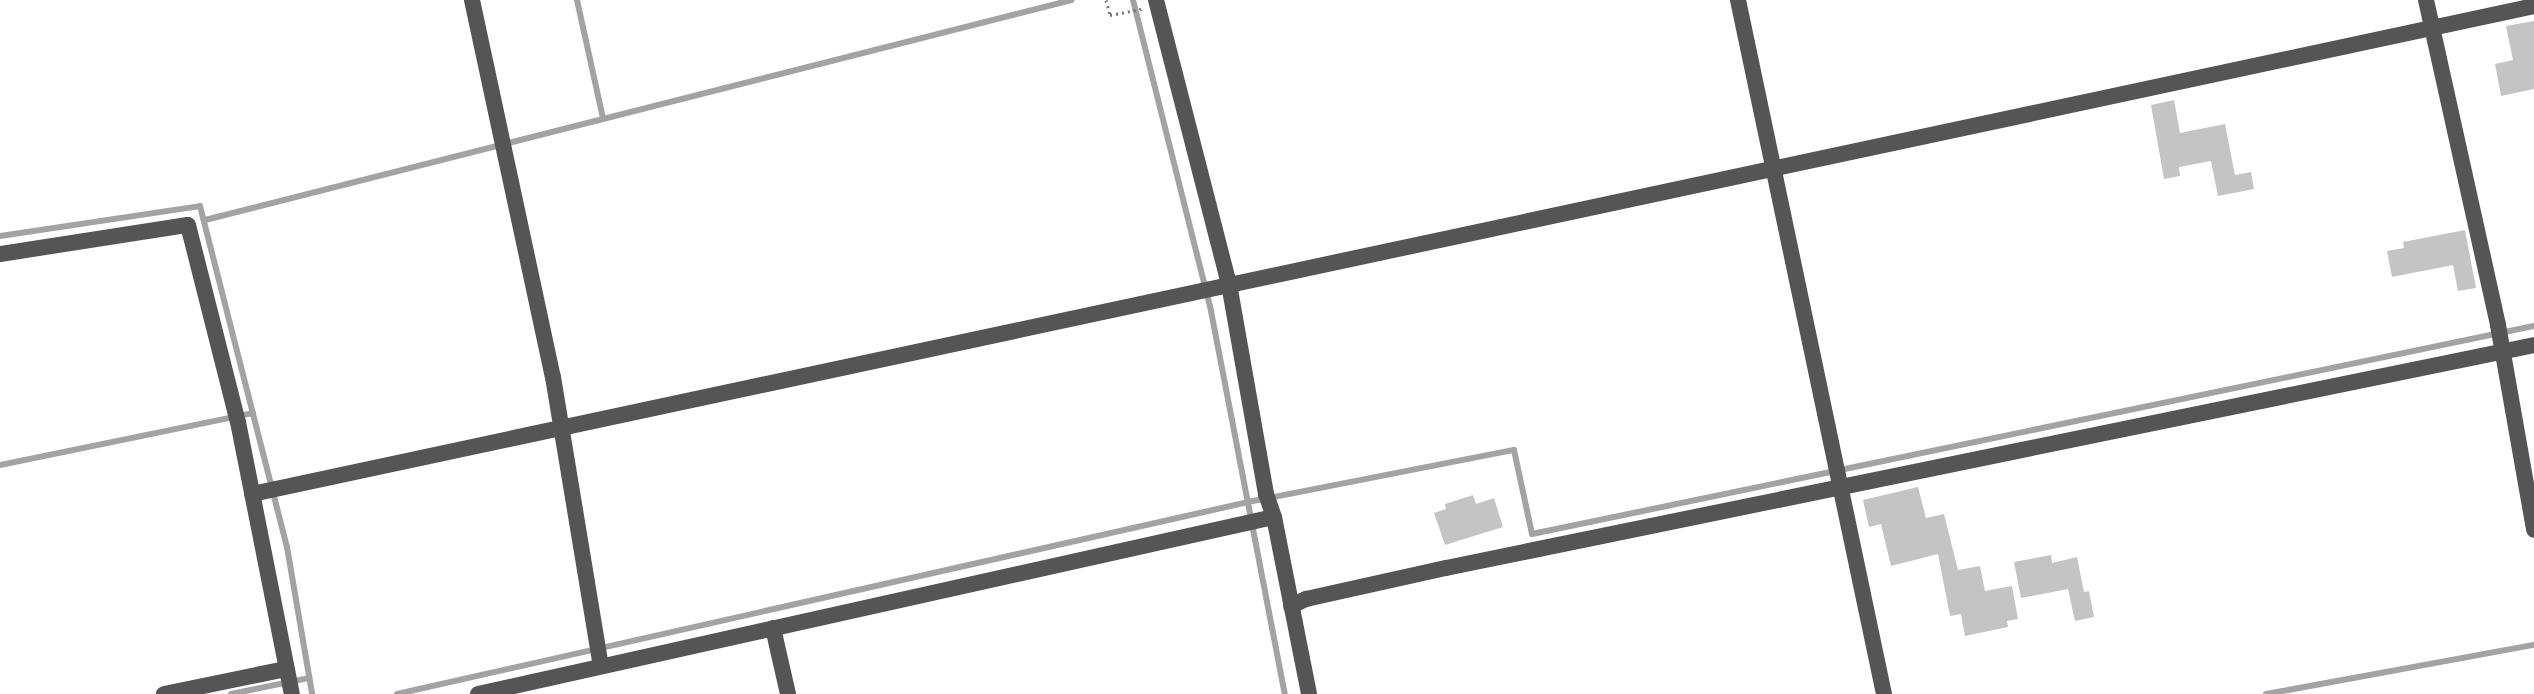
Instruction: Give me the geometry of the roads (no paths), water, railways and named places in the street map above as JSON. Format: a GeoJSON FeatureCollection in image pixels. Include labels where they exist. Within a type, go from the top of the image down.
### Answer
{"type":"FeatureCollection","features":[{"type":"Feature","properties":{"kind":"street"},"geometry":{"type":"LineString","coordinates":[[472,0],[560,426],[600,654]]}},
{"type":"Feature","properties":{"kind":"street"},"geometry":{"type":"LineString","coordinates":[[1738,0],[1884,694]]}},
{"type":"Feature","properties":{"kind":"street"},"geometry":{"type":"LineString","coordinates":[[2426,0],[2501,340],[2534,530]]}},
{"type":"Feature","properties":{"kind":"street"},"geometry":{"type":"LineString","coordinates":[[1149,4],[1229,284],[1263,512],[1291,606],[1309,694]]}},
{"type":"Feature","properties":{"kind":"street"},"geometry":{"type":"LineString","coordinates":[[266,490],[2534,6]]}},
{"type":"Feature","properties":{"kind":"street"},"geometry":{"type":"LineString","coordinates":[[0,254],[188,225],[236,417],[266,490],[289,681],[164,694]]}},
{"type":"Feature","properties":{"kind":"street"},"geometry":{"type":"LineString","coordinates":[[1291,606],[1306,599],[1446,568],[2501,340],[2534,345]]}},
{"type":"Feature","properties":{"kind":"street"},"geometry":{"type":"LineString","coordinates":[[478,694],[600,654],[773,628],[1263,512]]}},
{"type":"Feature","properties":{"kind":"street"},"geometry":{"type":"LineString","coordinates":[[773,628],[788,694]]}},
{"type":"Feature","properties":{"kind":"waterway"},"geometry":{"type":"LineString","coordinates":[[577,0],[603,118]]}},
{"type":"Feature","properties":{"kind":"waterway"},"geometry":{"type":"LineString","coordinates":[[205,220],[1072,0]]}},
{"type":"Feature","properties":{"kind":"waterway"},"geometry":{"type":"LineString","coordinates":[[1133,0],[1211,311],[1285,694]]}},
{"type":"Feature","properties":{"kind":"waterway"},"geometry":{"type":"LineString","coordinates":[[0,236],[200,206],[287,547],[312,694]]}},
{"type":"Feature","properties":{"kind":"waterway"},"geometry":{"type":"LineString","coordinates":[[397,694],[1248,502],[1514,450],[1532,534],[2534,326]]}},
{"type":"Feature","properties":{"kind":"waterway"},"geometry":{"type":"LineString","coordinates":[[0,465],[253,413]]}},
{"type":"Feature","properties":{"kind":"waterway"},"geometry":{"type":"LineString","coordinates":[[2266,694],[2534,645]]}},
{"type":"Feature","properties":{"kind":"waterway"},"geometry":{"type":"LineString","coordinates":[[231,694],[309,678]]}}]}
